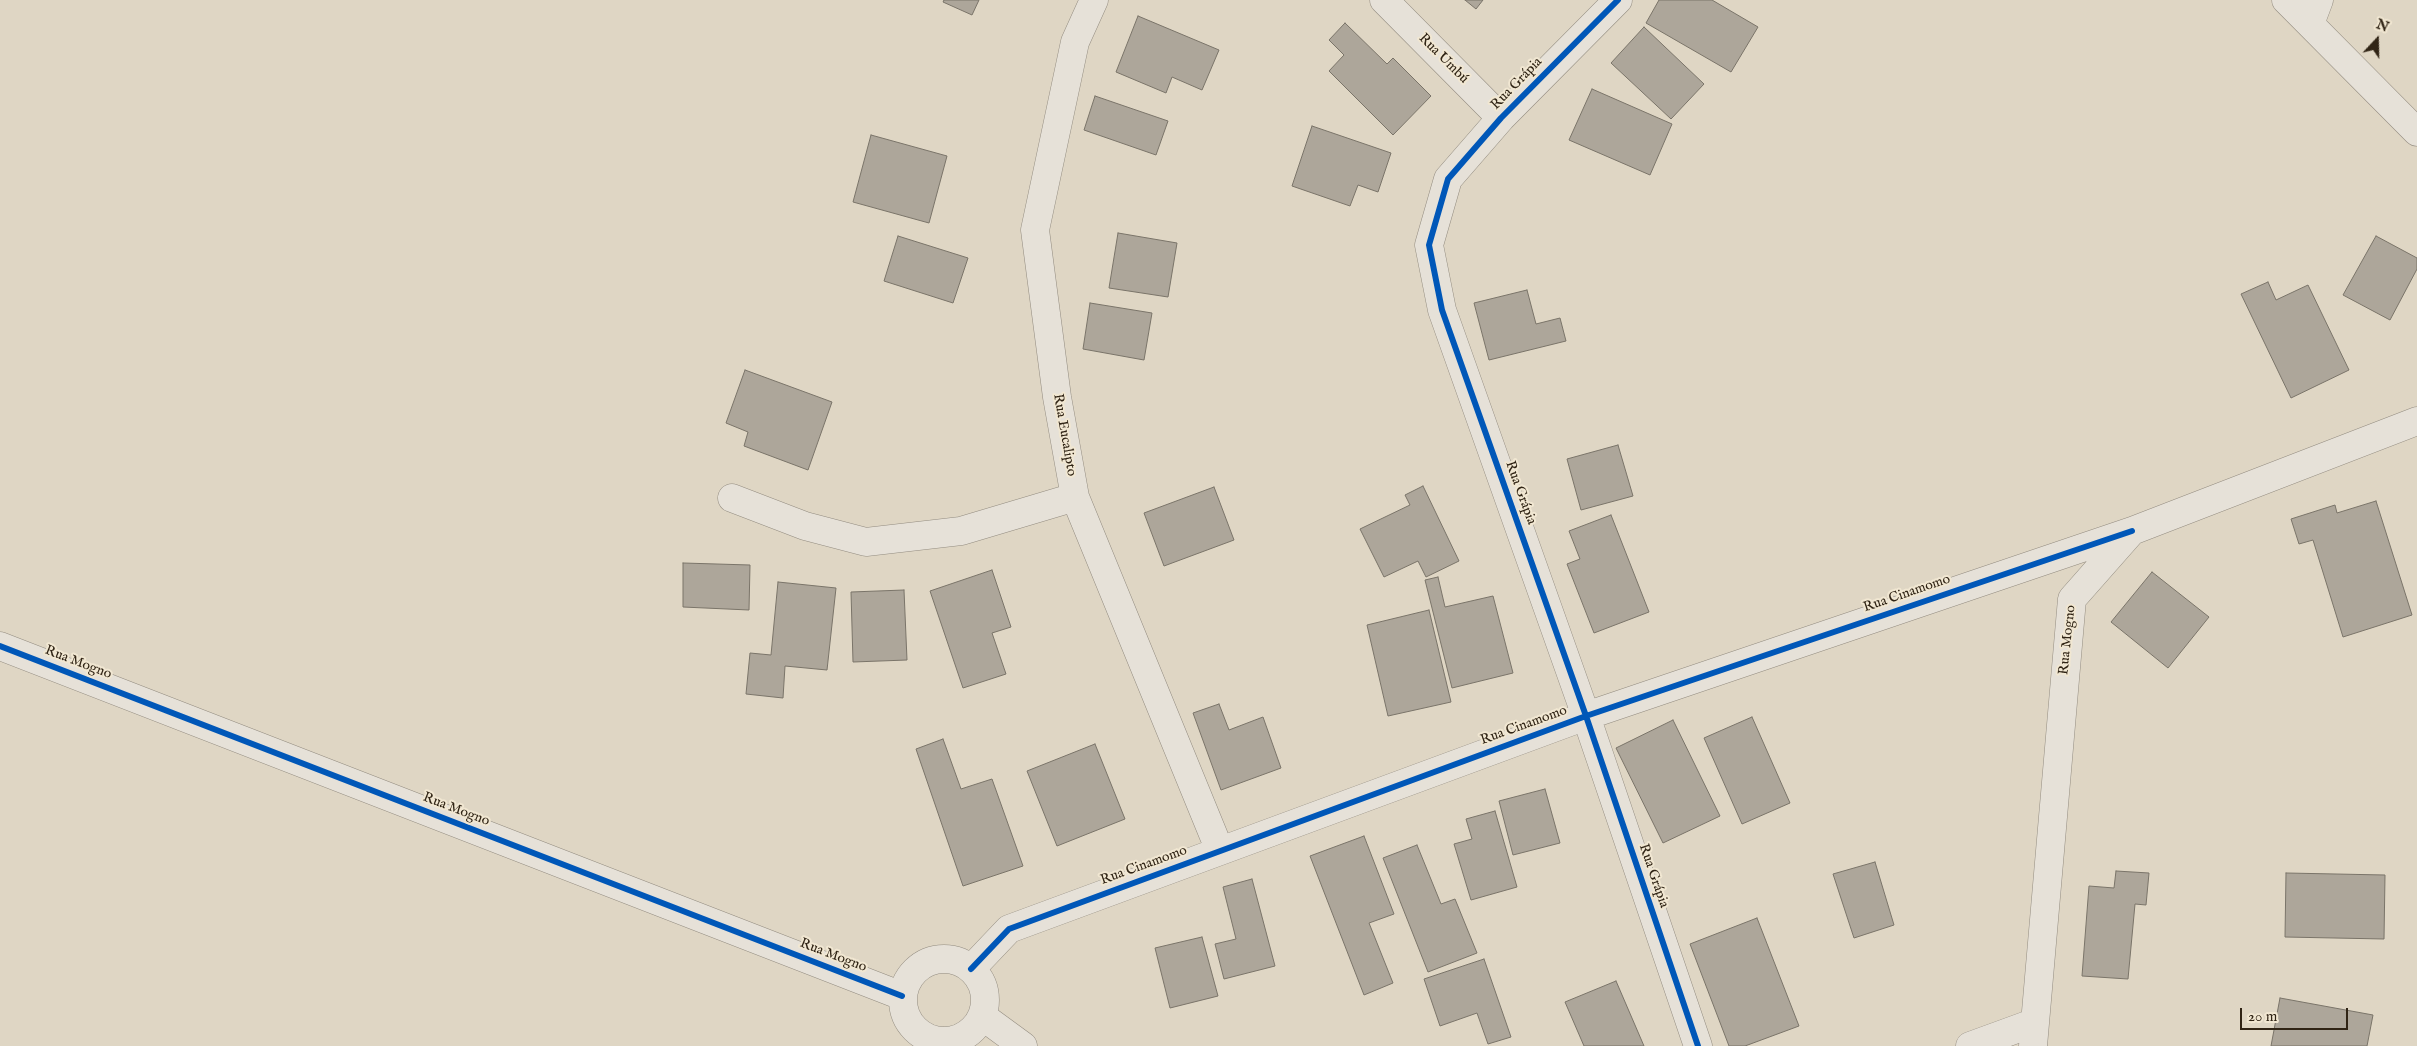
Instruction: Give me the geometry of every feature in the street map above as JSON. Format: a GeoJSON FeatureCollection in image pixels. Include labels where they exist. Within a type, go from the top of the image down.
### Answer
{"type":"FeatureCollection","features":[{"type":"Feature","properties":{"kind":"street","name":"Rua Eucalipto"},"geometry":{"type":"LineString","coordinates":[[1094,0],[1076,42],[1036,230],[1058,397],[1075,497],[1220,851]]}},
{"type":"Feature","properties":{"kind":"street","name":"Rua Umbú"},"geometry":{"type":"LineString","coordinates":[[1384,0],[1502,118]]}},
{"type":"Feature","properties":{"kind":"street","name":"Rua Grápia"},"geometry":{"type":"LineString","coordinates":[[1618,0],[1502,118],[1448,179],[1429,245],[1442,310],[1586,716],[1698,1046]]}},
{"type":"Feature","properties":{"kind":"street"},"geometry":{"type":"LineString","coordinates":[[2286,0],[2314,12],[2417,132]]}},
{"type":"Feature","properties":{"kind":"street","name":"Rua Mogno"},"geometry":{"type":"LineString","coordinates":[[2033,1034],[2072,600],[2132,531],[2417,421]]}},
{"type":"Feature","properties":{"kind":"street"},"geometry":{"type":"LineString","coordinates":[[732,498],[805,526],[866,542],[961,531],[1075,497]]}},
{"type":"Feature","properties":{"kind":"street","name":"Rua Cinamomo"},"geometry":{"type":"LineString","coordinates":[[971,969],[1009,929],[1586,716],[2132,531]]}},
{"type":"Feature","properties":{"kind":"street","name":"Rua Mogno"},"geometry":{"type":"LineString","coordinates":[[0,646],[902,996]]}},
{"type":"Feature","properties":{"kind":"street"},"geometry":{"type":"LineString","coordinates":[[934,959],[960,961],[971,969],[979,978],[984,990],[985,1003],[982,1016],[970,1031],[953,1040],[940,1041],[928,1038],[916,1031],[908,1022],[903,1009],[902,996],[912,972],[922,964],[934,959]]}},
{"type":"Feature","properties":{"kind":"street"},"geometry":{"type":"LineString","coordinates":[[982,1016],[1023,1046]]}},
{"type":"Feature","properties":{"kind":"street"},"geometry":{"type":"LineString","coordinates":[[1970,1046],[2033,1034]]}},
{"type":"Feature","properties":{"kind":"building"},"geometry":{"type":"Polygon","coordinates":[[[944,0],[979,0],[972,15],[943,2],[944,0]]]}},
{"type":"Feature","properties":{"kind":"building"},"geometry":{"type":"Polygon","coordinates":[[[1465,0],[1483,0],[1476,9],[1465,0]]]}},
{"type":"Feature","properties":{"kind":"building"},"geometry":{"type":"Polygon","coordinates":[[[1659,0],[1712,0],[1758,27],[1731,72],[1646,23],[1659,0]]]}},
{"type":"Feature","properties":{"kind":"building"},"geometry":{"type":"Polygon","coordinates":[[[1138,16],[1219,50],[1202,90],[1172,77],[1166,93],[1116,72],[1138,16]]]}},
{"type":"Feature","properties":{"kind":"building"},"geometry":{"type":"Polygon","coordinates":[[[1345,23],[1387,64],[1393,58],[1431,96],[1393,135],[1329,71],[1344,55],[1329,40],[1345,23]]]}},
{"type":"Feature","properties":{"kind":"building"},"geometry":{"type":"Polygon","coordinates":[[[1644,27],[1704,84],[1671,119],[1611,63],[1644,27]]]}},
{"type":"Feature","properties":{"kind":"building"},"geometry":{"type":"Polygon","coordinates":[[[1592,89],[1672,124],[1650,175],[1569,140],[1592,89]]]}},
{"type":"Feature","properties":{"kind":"building"},"geometry":{"type":"Polygon","coordinates":[[[1095,96],[1168,121],[1156,155],[1084,130],[1095,96]]]}},
{"type":"Feature","properties":{"kind":"building"},"geometry":{"type":"Polygon","coordinates":[[[1312,126],[1391,153],[1378,192],[1358,185],[1350,206],[1292,186],[1312,126]]]}},
{"type":"Feature","properties":{"kind":"building"},"geometry":{"type":"Polygon","coordinates":[[[871,135],[947,156],[929,223],[853,202],[871,135]]]}},
{"type":"Feature","properties":{"kind":"building"},"geometry":{"type":"Polygon","coordinates":[[[1118,233],[1177,243],[1168,297],[1109,288],[1118,233]]]}},
{"type":"Feature","properties":{"kind":"building"},"geometry":{"type":"Polygon","coordinates":[[[898,236],[968,258],[953,303],[884,281],[898,236]]]}},
{"type":"Feature","properties":{"kind":"building"},"geometry":{"type":"Polygon","coordinates":[[[2376,236],[2417,258],[2417,269],[2390,320],[2343,295],[2376,236]]]}},
{"type":"Feature","properties":{"kind":"building"},"geometry":{"type":"Polygon","coordinates":[[[2268,282],[2276,300],[2308,285],[2349,370],[2291,398],[2241,294],[2268,282]]]}},
{"type":"Feature","properties":{"kind":"building"},"geometry":{"type":"Polygon","coordinates":[[[1527,290],[1536,324],[1560,318],[1566,341],[1489,360],[1474,303],[1527,290]]]}},
{"type":"Feature","properties":{"kind":"building"},"geometry":{"type":"Polygon","coordinates":[[[1090,303],[1152,313],[1144,360],[1083,349],[1090,303]]]}},
{"type":"Feature","properties":{"kind":"building"},"geometry":{"type":"Polygon","coordinates":[[[745,370],[832,402],[808,470],[744,446],[748,432],[726,423],[745,370]]]}},
{"type":"Feature","properties":{"kind":"building"},"geometry":{"type":"Polygon","coordinates":[[[1618,445],[1633,496],[1581,510],[1567,459],[1618,445]]]}},
{"type":"Feature","properties":{"kind":"building"},"geometry":{"type":"Polygon","coordinates":[[[1423,486],[1459,561],[1426,577],[1418,561],[1384,577],[1360,529],[1410,505],[1405,495],[1423,486]]]}},
{"type":"Feature","properties":{"kind":"building"},"geometry":{"type":"Polygon","coordinates":[[[1214,487],[1234,540],[1164,566],[1144,513],[1214,487]]]}},
{"type":"Feature","properties":{"kind":"building"},"geometry":{"type":"Polygon","coordinates":[[[2376,501],[2412,615],[2343,637],[2313,540],[2299,544],[2291,519],[2335,505],[2337,513],[2376,501]]]}},
{"type":"Feature","properties":{"kind":"building"},"geometry":{"type":"Polygon","coordinates":[[[1611,515],[1649,612],[1594,633],[1567,564],[1580,559],[1569,531],[1611,515]]]}},
{"type":"Feature","properties":{"kind":"building"},"geometry":{"type":"Polygon","coordinates":[[[683,563],[750,565],[749,610],[683,607],[683,563]]]}},
{"type":"Feature","properties":{"kind":"building"},"geometry":{"type":"Polygon","coordinates":[[[992,570],[1011,627],[992,633],[1006,674],[963,688],[930,591],[992,570]]]}},
{"type":"Feature","properties":{"kind":"building"},"geometry":{"type":"Polygon","coordinates":[[[2152,572],[2209,617],[2168,668],[2111,622],[2152,572]]]}},
{"type":"Feature","properties":{"kind":"building"},"geometry":{"type":"Polygon","coordinates":[[[1438,577],[1445,607],[1493,596],[1513,673],[1452,688],[1425,580],[1438,577]]]}},
{"type":"Feature","properties":{"kind":"building"},"geometry":{"type":"Polygon","coordinates":[[[778,582],[836,588],[827,670],[785,666],[783,698],[746,694],[750,653],[771,655],[778,582]]]}},
{"type":"Feature","properties":{"kind":"building"},"geometry":{"type":"Polygon","coordinates":[[[904,590],[907,660],[853,662],[851,592],[904,590]]]}},
{"type":"Feature","properties":{"kind":"building"},"geometry":{"type":"Polygon","coordinates":[[[1429,610],[1451,702],[1388,716],[1367,625],[1429,610]]]}},
{"type":"Feature","properties":{"kind":"building"},"geometry":{"type":"Polygon","coordinates":[[[1219,704],[1229,730],[1263,717],[1281,768],[1221,790],[1193,713],[1219,704]]]}},
{"type":"Feature","properties":{"kind":"building"},"geometry":{"type":"Polygon","coordinates":[[[1752,717],[1790,803],[1742,824],[1704,738],[1752,717]]]}},
{"type":"Feature","properties":{"kind":"building"},"geometry":{"type":"Polygon","coordinates":[[[1673,720],[1720,816],[1663,843],[1616,748],[1673,720]]]}},
{"type":"Feature","properties":{"kind":"building"},"geometry":{"type":"Polygon","coordinates":[[[943,739],[961,789],[992,779],[1023,866],[963,886],[916,749],[943,739]]]}},
{"type":"Feature","properties":{"kind":"building"},"geometry":{"type":"Polygon","coordinates":[[[1095,744],[1125,819],[1057,846],[1027,771],[1095,744]]]}},
{"type":"Feature","properties":{"kind":"building"},"geometry":{"type":"Polygon","coordinates":[[[1545,789],[1560,843],[1513,855],[1499,801],[1545,789]]]}},
{"type":"Feature","properties":{"kind":"building"},"geometry":{"type":"Polygon","coordinates":[[[1495,811],[1517,887],[1471,900],[1454,844],[1472,839],[1466,819],[1495,811]]]}},
{"type":"Feature","properties":{"kind":"building"},"geometry":{"type":"Polygon","coordinates":[[[1364,836],[1394,914],[1369,923],[1393,983],[1364,995],[1310,856],[1364,836]]]}},
{"type":"Feature","properties":{"kind":"building"},"geometry":{"type":"Polygon","coordinates":[[[1417,845],[1441,904],[1455,899],[1477,953],[1428,972],[1383,858],[1417,845]]]}},
{"type":"Feature","properties":{"kind":"building"},"geometry":{"type":"Polygon","coordinates":[[[1875,862],[1894,925],[1854,938],[1833,874],[1875,862]]]}},
{"type":"Feature","properties":{"kind":"building"},"geometry":{"type":"Polygon","coordinates":[[[2116,871],[2149,873],[2146,905],[2135,904],[2128,979],[2082,976],[2089,886],[2114,888],[2116,871]]]}},
{"type":"Feature","properties":{"kind":"building"},"geometry":{"type":"Polygon","coordinates":[[[2286,873],[2385,875],[2384,939],[2285,937],[2286,873]]]}},
{"type":"Feature","properties":{"kind":"building"},"geometry":{"type":"Polygon","coordinates":[[[1252,879],[1275,966],[1224,979],[1215,944],[1236,939],[1223,887],[1252,879]]]}},
{"type":"Feature","properties":{"kind":"building"},"geometry":{"type":"Polygon","coordinates":[[[1757,918],[1799,1026],[1745,1046],[1729,1046],[1690,944],[1757,918]]]}},
{"type":"Feature","properties":{"kind":"building"},"geometry":{"type":"Polygon","coordinates":[[[1202,937],[1218,996],[1170,1008],[1155,948],[1202,937]]]}},
{"type":"Feature","properties":{"kind":"building"},"geometry":{"type":"Polygon","coordinates":[[[1484,959],[1511,1037],[1488,1044],[1477,1013],[1440,1026],[1424,979],[1484,959]]]}},
{"type":"Feature","properties":{"kind":"building"},"geometry":{"type":"Polygon","coordinates":[[[1616,981],[1644,1046],[1584,1046],[1565,1002],[1616,981]]]}},
{"type":"Feature","properties":{"kind":"building"},"geometry":{"type":"Polygon","coordinates":[[[2280,998],[2373,1015],[2367,1046],[2271,1046],[2280,998]]]}},
{"type":"Feature","properties":{"kind":"cycle path"},"geometry":{"type":"LineString","coordinates":[[1618,0],[1501,118],[1448,179],[1429,245],[1442,310],[1586,716],[1698,1046]]}},
{"type":"Feature","properties":{"kind":"cycle path"},"geometry":{"type":"LineString","coordinates":[[971,969],[1009,929],[1586,716],[2132,531]]}},
{"type":"Feature","properties":{"kind":"cycle path"},"geometry":{"type":"LineString","coordinates":[[0,646],[902,996]]}}]}
